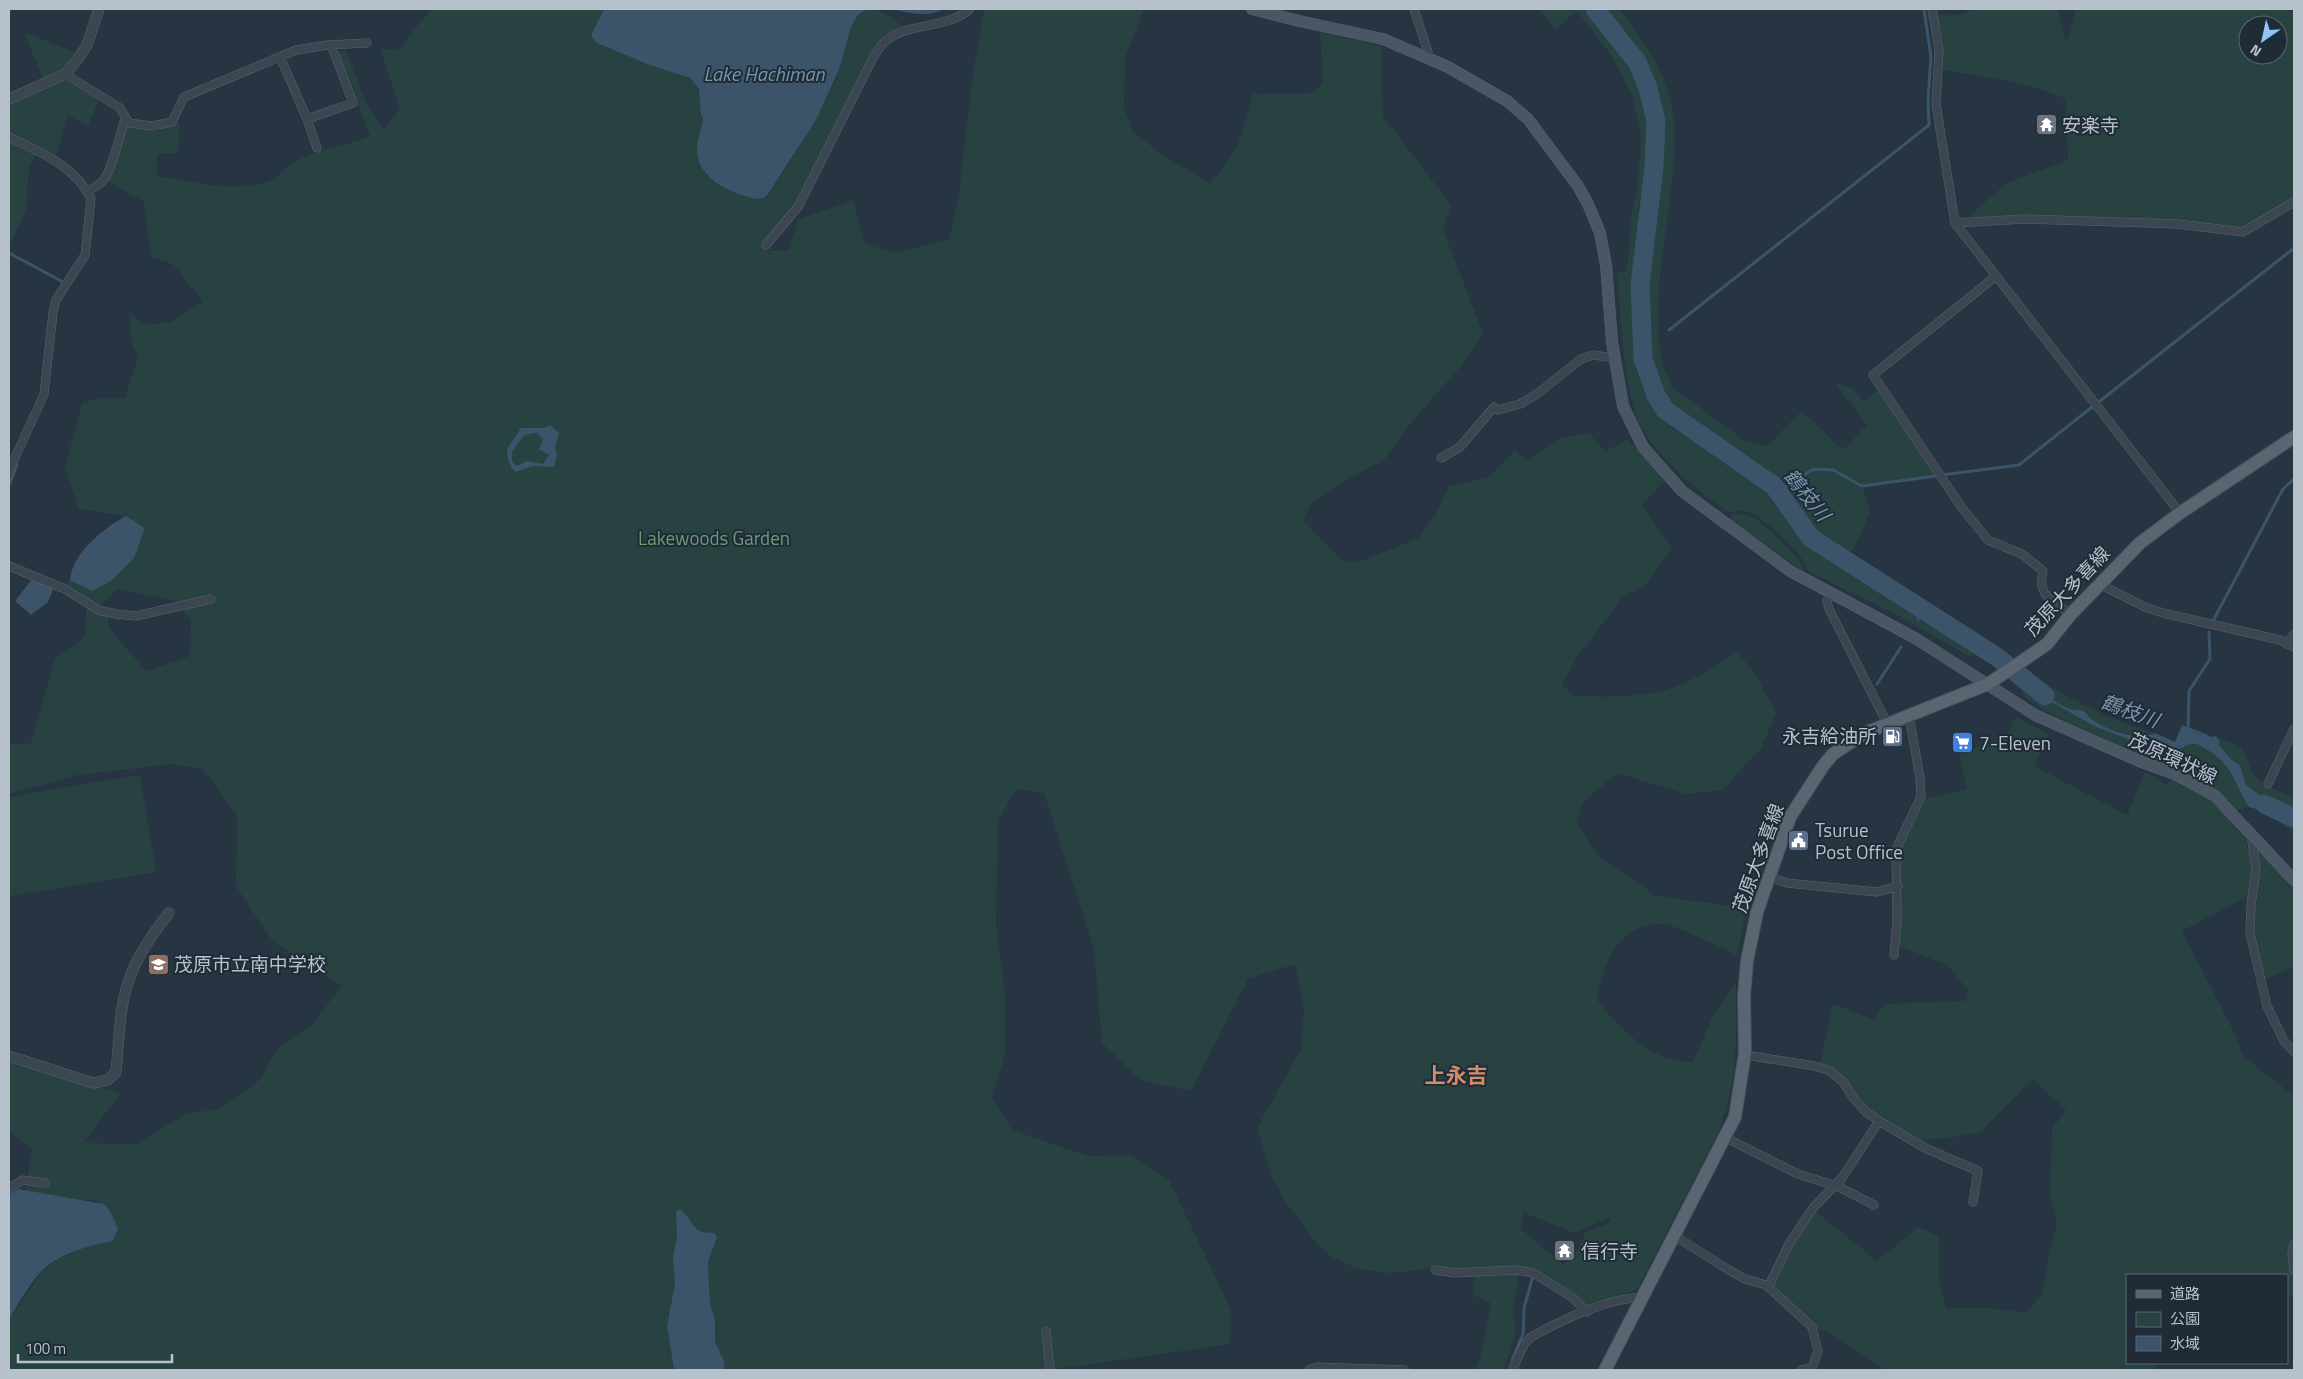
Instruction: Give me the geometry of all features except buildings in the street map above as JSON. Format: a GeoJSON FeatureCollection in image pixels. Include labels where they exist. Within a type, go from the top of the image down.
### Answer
{"type":"FeatureCollection","features":[{"type":"Feature","properties":{"kind":"main road","name":"茂原環状線"},"geometry":{"type":"LineString","coordinates":[[1252,9],[1299,22],[1383,39],[1448,67],[1518,110],[1528,119],[1578,186],[1600,234],[1606,264],[1614,358],[1623,406],[1643,447],[1682,492],[1790,571],[1993,680],[2035,716],[2174,774],[2215,796],[2294,880]]}},
{"type":"Feature","properties":{"kind":"main road","name":"茂原大多喜線"},"geometry":{"type":"LineString","coordinates":[[1605,1370],[1726,1138],[1735,1117],[1745,1055],[1744,996],[1747,961],[1757,912],[1790,817],[1823,766],[1833,754],[1865,733],[1993,680],[2047,644],[2071,614],[2140,543],[2180,513],[2294,437]]}},
{"type":"Feature","properties":{"kind":"street"},"geometry":{"type":"LineString","coordinates":[[10,95],[65,74],[87,45],[99,9]]}},
{"type":"Feature","properties":{"kind":"street"},"geometry":{"type":"LineString","coordinates":[[766,245],[798,208],[873,58],[886,40],[898,34],[949,20],[970,9]]}},
{"type":"Feature","properties":{"kind":"street"},"geometry":{"type":"LineString","coordinates":[[1414,9],[1428,52],[1426,58]]}},
{"type":"Feature","properties":{"kind":"street"},"geometry":{"type":"LineString","coordinates":[[1932,9],[1939,50],[1936,104],[1955,223],[2180,513]]}},
{"type":"Feature","properties":{"kind":"street"},"geometry":{"type":"LineString","coordinates":[[65,74],[120,108],[125,120],[129,123],[152,126],[172,122],[184,97],[296,50],[331,44],[367,43]]}},
{"type":"Feature","properties":{"kind":"street"},"geometry":{"type":"LineString","coordinates":[[307,119],[353,103],[331,44]]}},
{"type":"Feature","properties":{"kind":"street"},"geometry":{"type":"LineString","coordinates":[[280,57],[307,119],[317,148]]}},
{"type":"Feature","properties":{"kind":"street"},"geometry":{"type":"LineString","coordinates":[[87,192],[102,182],[110,171],[117,141],[125,120]]}},
{"type":"Feature","properties":{"kind":"street"},"geometry":{"type":"LineString","coordinates":[[9,137],[45,155],[72,172],[91,199],[85,255],[56,300],[49,336],[44,394],[10,465]]}},
{"type":"Feature","properties":{"kind":"street"},"geometry":{"type":"LineString","coordinates":[[1955,223],[2025,219],[2178,224],[2243,232],[2294,202]]}},
{"type":"Feature","properties":{"kind":"street"},"geometry":{"type":"LineString","coordinates":[[1996,277],[1873,375],[1962,508],[1988,540],[2022,554],[2043,571],[2040,583],[2047,597],[2071,614]]}},
{"type":"Feature","properties":{"kind":"street"},"geometry":{"type":"LineString","coordinates":[[1441,458],[1460,447],[1494,408],[1498,410],[1520,404],[1537,394],[1581,359],[1593,355],[1614,358]]}},
{"type":"Feature","properties":{"kind":"street"},"geometry":{"type":"LineString","coordinates":[[9,566],[65,589],[98,610],[116,614],[136,616],[211,599]]}},
{"type":"Feature","properties":{"kind":"street"},"geometry":{"type":"LineString","coordinates":[[2099,584],[2163,614],[2291,645],[2294,634]]}},
{"type":"Feature","properties":{"kind":"street"},"geometry":{"type":"LineString","coordinates":[[1830,594],[1827,600],[1829,609],[1888,725]]}},
{"type":"Feature","properties":{"kind":"street"},"geometry":{"type":"LineString","coordinates":[[1894,954],[1898,886],[1896,849],[1921,797],[1920,778],[1908,715]]}},
{"type":"Feature","properties":{"kind":"street"},"geometry":{"type":"LineString","coordinates":[[2268,784],[2294,729]]}},
{"type":"Feature","properties":{"kind":"street"},"geometry":{"type":"LineString","coordinates":[[2251,834],[2256,869],[2251,905],[2250,933],[2267,1006],[2284,1041],[2294,1052]]}},
{"type":"Feature","properties":{"kind":"street"},"geometry":{"type":"LineString","coordinates":[[1768,876],[1787,884],[1877,892],[1898,886]]}},
{"type":"Feature","properties":{"kind":"street"},"geometry":{"type":"LineString","coordinates":[[9,1056],[93,1082],[108,1080],[116,1072],[127,984],[152,934],[169,913]]}},
{"type":"Feature","properties":{"kind":"street"},"geometry":{"type":"LineString","coordinates":[[1745,1055],[1815,1066],[1830,1071],[1842,1082],[1860,1106],[1879,1121],[1925,1148],[1978,1171],[1973,1202]]}},
{"type":"Feature","properties":{"kind":"street"},"geometry":{"type":"LineString","coordinates":[[1766,1285],[1770,1283],[1789,1244],[1813,1208],[1842,1178],[1879,1121]]}},
{"type":"Feature","properties":{"kind":"street"},"geometry":{"type":"LineString","coordinates":[[1726,1138],[1798,1174],[1834,1186],[1874,1205]]}},
{"type":"Feature","properties":{"kind":"street"},"geometry":{"type":"LineString","coordinates":[[9,1188],[23,1180],[45,1183]]}},
{"type":"Feature","properties":{"kind":"street"},"geometry":{"type":"LineString","coordinates":[[1675,1236],[1746,1279],[1766,1285],[1812,1327],[1818,1350],[1814,1369],[1801,1370]]}},
{"type":"Feature","properties":{"kind":"street"},"geometry":{"type":"LineString","coordinates":[[2294,1244],[2292,1254],[2294,1271]]}},
{"type":"Feature","properties":{"kind":"street"},"geometry":{"type":"LineString","coordinates":[[1435,1270],[1455,1273],[1516,1270],[1533,1273],[1573,1298],[1587,1312]]}},
{"type":"Feature","properties":{"kind":"street"},"geometry":{"type":"LineString","coordinates":[[1512,1370],[1525,1343],[1531,1337],[1587,1312],[1627,1298],[1643,1297]]}},
{"type":"Feature","properties":{"kind":"street"},"geometry":{"type":"LineString","coordinates":[[1046,1331],[1050,1370]]}},
{"type":"Feature","properties":{"kind":"street"},"geometry":{"type":"LineString","coordinates":[[1309,1370],[1316,1367],[1405,1370]]}},
{"type":"Feature","properties":{"kind":"green space","name":"Lakewoods Garden"},"geometry":{"type":"Polygon","coordinates":[[[431,9],[604,9],[592,33],[597,43],[647,64],[690,78],[699,89],[701,115],[703,118],[697,153],[706,176],[768,194],[789,164],[817,117],[840,67],[852,26],[856,19],[866,9],[875,9],[903,26],[883,36],[870,54],[793,209],[782,220],[766,251],[788,250],[799,219],[853,200],[865,244],[896,253],[949,239],[959,194],[972,80],[984,9],[1144,9],[1125,58],[1124,107],[1133,132],[1159,152],[1210,184],[1237,148],[1253,94],[1312,93],[1323,82],[1320,32],[1381,46],[1383,116],[1451,205],[1443,230],[1483,333],[1461,366],[1408,426],[1385,459],[1334,487],[1310,505],[1304,521],[1344,562],[1359,562],[1419,538],[1436,514],[1449,486],[1488,478],[1515,450],[1527,461],[1560,438],[1589,433],[1605,452],[1627,439],[1665,480],[1642,504],[1672,548],[1648,583],[1622,598],[1578,656],[1562,684],[1573,696],[1595,697],[1654,693],[1674,687],[1702,674],[1735,651],[1753,670],[1776,713],[1761,749],[1722,790],[1685,794],[1617,773],[1583,802],[1576,822],[1596,854],[1656,896],[1747,908],[1737,955],[1669,925],[1648,925],[1635,930],[1624,938],[1616,947],[1604,972],[1597,1000],[1616,1022],[1639,1043],[1651,1051],[1678,1061],[1693,1062],[1712,1018],[1736,982],[1735,1059],[1730,1095],[1725,1114],[1718,1133],[1637,1289],[1588,1309],[1535,1271],[1470,1271],[1431,1267],[1414,1271],[1384,1273],[1356,1268],[1330,1256],[1317,1244],[1285,1201],[1271,1175],[1257,1128],[1301,1049],[1304,1011],[1295,964],[1248,979],[1191,1091],[1140,1080],[1102,1043],[1094,949],[1044,793],[1017,789],[998,820],[996,922],[1005,997],[1005,1055],[992,1098],[1012,1130],[1088,1156],[1132,1155],[1169,1180],[1231,1310],[1230,1344],[1072,1367],[1033,1370],[725,1370],[724,1361],[715,1342],[715,1320],[710,1303],[708,1262],[717,1237],[714,1233],[704,1232],[696,1228],[685,1213],[677,1210],[677,1237],[673,1258],[675,1283],[667,1326],[674,1370],[9,1370],[9,1320],[42,1271],[57,1259],[86,1247],[113,1241],[104,1204],[95,1201],[55,1197],[25,1190],[32,1150],[9,1130],[9,1061],[121,1093],[83,1143],[137,1144],[186,1114],[218,1109],[261,1079],[277,1049],[314,1023],[341,986],[273,942],[236,886],[237,815],[203,769],[173,764],[77,775],[9,794],[9,743],[30,745],[55,659],[85,636],[86,606],[108,617],[109,628],[146,671],[190,656],[191,620],[176,601],[117,589],[99,607],[64,586],[70,580],[92,591],[145,529],[126,516],[79,509],[65,468],[82,404],[98,398],[125,398],[138,357],[132,345],[129,312],[146,325],[171,322],[203,302],[173,264],[151,257],[144,202],[107,181],[113,170],[118,144],[126,126],[157,131],[180,123],[178,153],[157,154],[157,176],[225,186],[252,185],[266,182],[275,178],[298,160],[370,136],[338,51],[346,51],[367,105],[384,130],[400,109],[380,49],[398,50],[431,9]],[[1523,1212],[1521,1229],[1564,1265],[1578,1250],[1585,1233],[1611,1222],[1609,1217],[1575,1233],[1523,1212]]]}},
{"type":"Feature","properties":{"kind":"green space"},"geometry":{"type":"Polygon","coordinates":[[[1538,9],[1589,9],[1630,61],[1646,96],[1652,138],[1650,173],[1648,187],[1639,200],[1635,327],[1632,340],[1636,371],[1672,428],[1713,453],[1722,455],[1763,484],[1775,506],[1794,523],[1807,547],[1814,545],[1875,586],[1878,585],[1922,613],[1918,619],[1920,620],[1924,614],[1986,652],[1984,654],[1969,656],[1897,615],[1808,571],[1800,556],[1784,538],[1765,522],[1748,512],[1728,512],[1680,474],[1650,440],[1636,414],[1627,376],[1617,274],[1627,270],[1632,211],[1637,190],[1641,146],[1640,129],[1631,93],[1611,55],[1577,11],[1555,29],[1538,9]]]}},
{"type":"Feature","properties":{"kind":"green space"},"geometry":{"type":"Polygon","coordinates":[[[1597,9],[1620,9],[1638,33],[1653,58],[1666,84],[1670,98],[1675,144],[1658,297],[1658,334],[1663,365],[1676,390],[1744,440],[1767,446],[1802,411],[1843,450],[1867,425],[1834,382],[1853,389],[1864,402],[1878,390],[1936,476],[1862,486],[1870,511],[1857,542],[1846,558],[1813,536],[1774,483],[1759,469],[1719,446],[1667,408],[1657,394],[1645,351],[1643,318],[1658,159],[1658,123],[1646,78],[1635,58],[1597,9]]]}},
{"type":"Feature","properties":{"kind":"green space"},"geometry":{"type":"Polygon","coordinates":[[[1972,9],[2058,9],[2066,44],[2076,9],[2294,9],[2294,198],[2241,231],[2007,217],[1969,218],[1970,215],[2007,183],[2068,160],[2066,99],[2021,84],[1943,70],[1943,42],[1936,15],[1964,13],[1972,9]]]}},
{"type":"Feature","properties":{"kind":"green space"},"geometry":{"type":"Polygon","coordinates":[[[24,32],[77,53],[63,68],[43,79],[24,32]]]}},
{"type":"Feature","properties":{"kind":"green space"},"geometry":{"type":"Polygon","coordinates":[[[62,78],[99,101],[88,125],[68,116],[56,157],[9,135],[9,105],[62,78]]]}},
{"type":"Feature","properties":{"kind":"green space"},"geometry":{"type":"Polygon","coordinates":[[[9,141],[36,155],[29,167],[26,209],[9,248],[9,141]]]}},
{"type":"Feature","properties":{"kind":"green space"},"geometry":{"type":"Polygon","coordinates":[[[1733,514],[1749,515],[1759,521],[1801,562],[1804,572],[1729,519],[1733,514]]]}},
{"type":"Feature","properties":{"kind":"green space"},"geometry":{"type":"Polygon","coordinates":[[[2033,674],[2045,683],[2091,709],[2140,729],[2155,733],[2152,735],[2137,734],[2134,736],[2122,734],[2105,727],[2090,718],[2085,712],[2072,710],[2049,698],[2036,685],[2034,681],[2036,678],[2033,674]]]}},
{"type":"Feature","properties":{"kind":"green space"},"geometry":{"type":"Polygon","coordinates":[[[2023,686],[2094,726],[2173,752],[2191,744],[2202,747],[2217,757],[2228,769],[2249,807],[2235,811],[2148,760],[2055,716],[2020,693],[2023,686]]]}},
{"type":"Feature","properties":{"kind":"green space"},"geometry":{"type":"Polygon","coordinates":[[[2015,717],[2049,734],[2034,766],[2127,815],[2145,772],[2166,784],[2174,778],[2214,803],[2245,838],[2252,863],[2250,895],[2182,931],[2234,1032],[2244,1057],[2294,1096],[2294,1237],[2291,1244],[2290,1259],[2294,1296],[2288,1296],[2288,1274],[2126,1274],[2126,1364],[2158,1364],[2154,1370],[1885,1370],[1827,1332],[1807,1325],[1767,1289],[1814,1210],[1877,1261],[1918,1227],[1939,1236],[1939,1281],[1946,1308],[1990,1308],[2026,1313],[2043,1293],[2049,1252],[2057,1225],[2050,1193],[2052,1129],[2066,1110],[2032,1079],[1981,1132],[1949,1138],[1919,1140],[1869,1111],[1831,1067],[1820,1063],[1833,1004],[1873,1019],[1884,1004],[1965,1001],[1968,991],[1949,966],[1899,946],[1899,850],[1923,799],[1967,789],[1959,754],[2008,736],[2015,717]]]}},
{"type":"Feature","properties":{"kind":"green space"},"geometry":{"type":"Polygon","coordinates":[[[2216,736],[2241,747],[2255,777],[2263,784],[2294,798],[2294,833],[2263,811],[2286,817],[2288,813],[2246,785],[2240,765],[2232,760],[2218,744],[2220,742],[2216,736]]]}},
{"type":"Feature","properties":{"kind":"green space"},"geometry":{"type":"Polygon","coordinates":[[[140,775],[156,872],[9,896],[9,797],[140,775]]]}},
{"type":"Feature","properties":{"kind":"green space"},"geometry":{"type":"Polygon","coordinates":[[[2258,847],[2294,884],[2294,966],[2263,981],[2254,930],[2258,847]]]}},
{"type":"Feature","properties":{"kind":"green space"},"geometry":{"type":"Polygon","coordinates":[[[1519,1272],[1513,1311],[1516,1330],[1504,1370],[1475,1370],[1481,1355],[1491,1303],[1473,1295],[1472,1289],[1475,1274],[1519,1272]]]}},
{"type":"Feature","properties":{"kind":"water","name":"Lake Hachiman"},"geometry":{"type":"Polygon","coordinates":[[[604,9],[866,9],[858,15],[851,27],[840,67],[816,120],[768,194],[763,198],[757,199],[738,194],[719,185],[704,171],[699,163],[697,149],[703,118],[701,115],[699,89],[690,78],[647,64],[597,43],[592,37],[592,33],[604,9]]]}},
{"type":"Feature","properties":{"kind":"water"},"geometry":{"type":"Polygon","coordinates":[[[895,9],[944,9],[939,12],[919,14],[895,9]]]}},
{"type":"Feature","properties":{"kind":"water"},"geometry":{"type":"Polygon","coordinates":[[[550,425],[559,433],[555,447],[557,455],[554,467],[532,466],[516,472],[511,467],[507,449],[521,428],[544,428],[550,425]],[[537,433],[523,436],[512,452],[512,462],[517,466],[527,461],[543,464],[549,455],[539,449],[543,439],[537,433]]]}},
{"type":"Feature","properties":{"kind":"water"},"geometry":{"type":"Polygon","coordinates":[[[126,516],[145,528],[134,558],[111,581],[92,591],[70,580],[77,560],[90,542],[126,516]]]}},
{"type":"Feature","properties":{"kind":"water"},"geometry":{"type":"Polygon","coordinates":[[[33,578],[54,587],[48,602],[31,615],[15,601],[33,578]]]}},
{"type":"Feature","properties":{"kind":"water"},"geometry":{"type":"Polygon","coordinates":[[[2032,675],[2036,678],[2034,681],[2036,685],[2055,701],[2070,709],[2085,712],[2090,718],[2117,732],[2134,736],[2155,733],[2175,742],[2182,725],[2210,737],[2216,736],[2220,742],[2218,744],[2232,760],[2240,765],[2246,785],[2288,813],[2287,817],[2249,807],[2224,763],[2202,747],[2191,744],[2173,752],[2154,746],[2152,748],[2094,726],[2023,686],[2026,679],[2032,675]]]}},
{"type":"Feature","properties":{"kind":"water"},"geometry":{"type":"Polygon","coordinates":[[[18,1189],[104,1204],[110,1211],[118,1229],[113,1241],[78,1250],[54,1261],[41,1271],[21,1298],[9,1320],[9,1194],[18,1189]]]}},
{"type":"Feature","properties":{"kind":"water"},"geometry":{"type":"Polygon","coordinates":[[[680,1209],[696,1229],[714,1233],[717,1237],[708,1262],[710,1303],[715,1320],[715,1342],[724,1361],[725,1370],[674,1370],[667,1326],[675,1283],[673,1258],[677,1237],[676,1212],[680,1209]]]}},
{"type":"Feature","properties":{"kind":"waterway","name":"鶴枝川"},"geometry":{"type":"LineString","coordinates":[[1595,9],[1637,62],[1648,88],[1656,121],[1654,167],[1640,285],[1643,359],[1656,395],[1665,410],[1774,486],[1811,538],[1997,657],[2045,696]]}},
{"type":"Feature","properties":{"kind":"waterway"},"geometry":{"type":"LineString","coordinates":[[1669,330],[1929,125],[1928,99],[1931,57],[1924,9]]}},
{"type":"Feature","properties":{"kind":"waterway"},"geometry":{"type":"LineString","coordinates":[[2100,401],[2294,248]]}},
{"type":"Feature","properties":{"kind":"waterway"},"geometry":{"type":"LineString","coordinates":[[9,253],[63,282]]}},
{"type":"Feature","properties":{"kind":"waterway"},"geometry":{"type":"LineString","coordinates":[[1942,475],[2019,465],[2092,407]]}},
{"type":"Feature","properties":{"kind":"waterway"},"geometry":{"type":"LineString","coordinates":[[9,485],[17,465]]}},
{"type":"Feature","properties":{"kind":"waterway"},"geometry":{"type":"LineString","coordinates":[[1778,491],[1812,470],[1820,469],[1833,470],[1862,486],[1936,476]]}},
{"type":"Feature","properties":{"kind":"waterway"},"geometry":{"type":"LineString","coordinates":[[2213,621],[2283,489],[2294,479]]}},
{"type":"Feature","properties":{"kind":"waterway"},"geometry":{"type":"LineString","coordinates":[[1918,619],[1924,610]]}},
{"type":"Feature","properties":{"kind":"waterway"},"geometry":{"type":"LineString","coordinates":[[2188,730],[2189,691],[2210,659],[2209,632]]}},
{"type":"Feature","properties":{"kind":"waterway"},"geometry":{"type":"LineString","coordinates":[[1877,684],[1901,647]]}},
{"type":"Feature","properties":{"kind":"waterway","name":"鶴枝川"},"geometry":{"type":"LineString","coordinates":[[2264,804],[2294,818]]}},
{"type":"Feature","properties":{"kind":"waterway"},"geometry":{"type":"LineString","coordinates":[[1512,1360],[1523,1334],[1524,1308],[1533,1276]]}},
{"type":"Feature","properties":{"kind":"place","name":"安楽寺"},"geometry":{"type":"Point","coordinates":[2046,125]}},
{"type":"Feature","properties":{"kind":"place","name":"永吉給油所"},"geometry":{"type":"Point","coordinates":[1893,736]}},
{"type":"Feature","properties":{"kind":"place","name":"7-Eleven"},"geometry":{"type":"Point","coordinates":[1963,743]}},
{"type":"Feature","properties":{"kind":"place","name":"Tsurue Post Office"},"geometry":{"type":"Point","coordinates":[1799,841]}},
{"type":"Feature","properties":{"kind":"place","name":"茂原市立南中学校"},"geometry":{"type":"Point","coordinates":[158,964]}},
{"type":"Feature","properties":{"kind":"place","name":"信行寺"},"geometry":{"type":"Point","coordinates":[1565,1251]}},
{"type":"Feature","properties":{"kind":"district","name":"上永吉"},"geometry":{"type":"Point","coordinates":[1456,1076]}}]}
